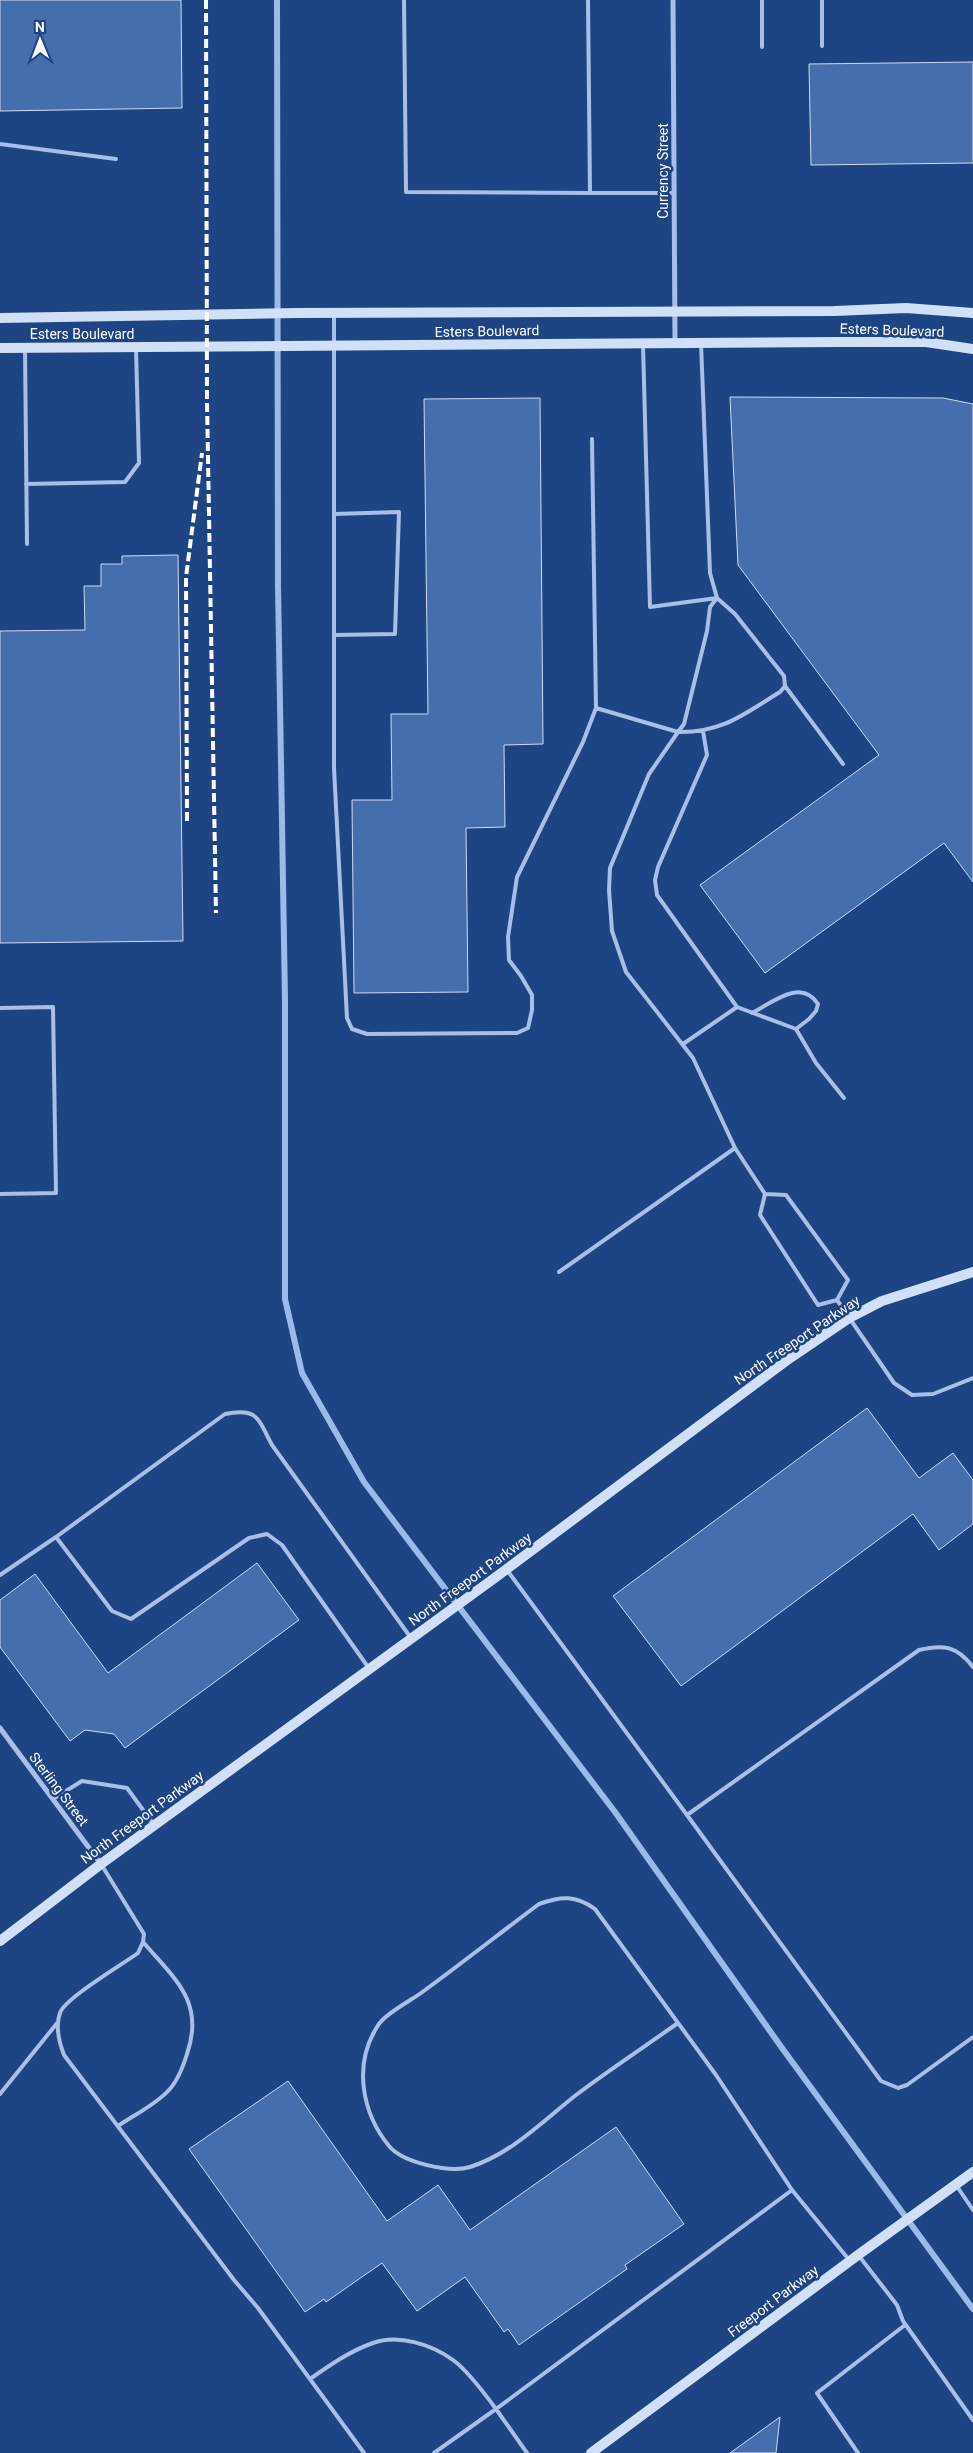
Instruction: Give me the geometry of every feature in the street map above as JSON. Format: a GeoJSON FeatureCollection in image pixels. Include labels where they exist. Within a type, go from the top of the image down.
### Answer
{"type":"FeatureCollection","features":[{"type":"Feature","properties":{"kind":"main road","name":"Esters Boulevard"},"geometry":{"type":"LineString","coordinates":[[0,318],[334,312],[906,308],[973,313]]}},
{"type":"Feature","properties":{"kind":"main road","name":"Esters Boulevard"},"geometry":{"type":"LineString","coordinates":[[0,348],[296,345],[334,347],[676,342],[926,342],[973,349]]}},
{"type":"Feature","properties":{"kind":"main road","name":"North Freeport Parkway"},"geometry":{"type":"LineString","coordinates":[[0,1941],[101,1864],[496,1577],[790,1358],[849,1318],[882,1301],[973,1272]]}},
{"type":"Feature","properties":{"kind":"main road","name":"Freeport Parkway"},"geometry":{"type":"LineString","coordinates":[[591,2453],[973,2172]]}},
{"type":"Feature","properties":{"kind":"street","name":"Currency Street"},"geometry":{"type":"LineString","coordinates":[[673,0],[676,342]]}},
{"type":"Feature","properties":{"kind":"street","name":"Sterling Street"},"geometry":{"type":"LineString","coordinates":[[0,1728],[101,1864]]}},
{"type":"Feature","properties":{"kind":"lane"},"geometry":{"type":"LineString","coordinates":[[404,0],[406,192],[674,193]]}},
{"type":"Feature","properties":{"kind":"lane"},"geometry":{"type":"LineString","coordinates":[[588,0],[590,193]]}},
{"type":"Feature","properties":{"kind":"lane"},"geometry":{"type":"LineString","coordinates":[[762,0],[762,47]]}},
{"type":"Feature","properties":{"kind":"lane"},"geometry":{"type":"LineString","coordinates":[[822,0],[822,46]]}},
{"type":"Feature","properties":{"kind":"lane"},"geometry":{"type":"LineString","coordinates":[[0,144],[116,158]]}},
{"type":"Feature","properties":{"kind":"lane"},"geometry":{"type":"LineString","coordinates":[[334,312],[334,768],[347,1018],[352,1029],[367,1034],[517,1033],[528,1028],[532,1010],[532,995],[509,960],[508,937],[517,877],[584,742],[596,708],[592,439]]}},
{"type":"Feature","properties":{"kind":"lane"},"geometry":{"type":"LineString","coordinates":[[701,342],[710,573],[717,598],[735,614],[778,668],[784,676],[785,686],[843,764]]}},
{"type":"Feature","properties":{"kind":"lane"},"geometry":{"type":"LineString","coordinates":[[642,343],[650,607],[717,598]]}},
{"type":"Feature","properties":{"kind":"lane"},"geometry":{"type":"LineString","coordinates":[[26,484],[125,482],[139,463],[136,347]]}},
{"type":"Feature","properties":{"kind":"lane"},"geometry":{"type":"LineString","coordinates":[[24,348],[27,544]]}},
{"type":"Feature","properties":{"kind":"lane"},"geometry":{"type":"LineString","coordinates":[[334,514],[399,512],[395,634],[334,635]]}},
{"type":"Feature","properties":{"kind":"lane"},"geometry":{"type":"LineString","coordinates":[[717,598],[710,608],[707,631],[684,724],[649,774],[610,868],[608,890],[612,931],[626,972],[693,1058],[735,1148],[764,1194],[760,1216],[818,1305],[837,1300],[848,1280],[786,1195],[764,1194]]}},
{"type":"Feature","properties":{"kind":"lane"},"geometry":{"type":"LineString","coordinates":[[596,708],[678,732],[703,731],[724,726],[780,692],[785,686]]}},
{"type":"Feature","properties":{"kind":"lane"},"geometry":{"type":"LineString","coordinates":[[703,731],[707,755],[658,867],[655,880],[657,895],[737,1007],[796,1028],[816,1064],[844,1098]]}},
{"type":"Feature","properties":{"kind":"lane"},"geometry":{"type":"LineString","coordinates":[[752,1013],[790,993],[800,991],[807,993],[818,1004],[816,1011],[796,1028]]}},
{"type":"Feature","properties":{"kind":"lane"},"geometry":{"type":"LineString","coordinates":[[0,1008],[53,1007],[56,1194],[0,1194]]}},
{"type":"Feature","properties":{"kind":"lane"},"geometry":{"type":"LineString","coordinates":[[682,1044],[737,1007]]}},
{"type":"Feature","properties":{"kind":"lane"},"geometry":{"type":"LineString","coordinates":[[559,1272],[735,1148]]}},
{"type":"Feature","properties":{"kind":"lane"},"geometry":{"type":"LineString","coordinates":[[837,1300],[894,1383],[912,1395],[933,1394],[973,1378]]}},
{"type":"Feature","properties":{"kind":"lane"},"geometry":{"type":"LineString","coordinates":[[0,1575],[56,1537],[225,1414],[243,1410],[258,1417],[272,1445],[412,1638]]}},
{"type":"Feature","properties":{"kind":"lane"},"geometry":{"type":"LineString","coordinates":[[56,1537],[112,1611],[131,1619],[249,1538],[267,1534],[282,1544],[370,1669]]}},
{"type":"Feature","properties":{"kind":"lane"},"geometry":{"type":"LineString","coordinates":[[506,1569],[688,1814],[881,2081],[898,2088],[908,2085],[973,2037]]}},
{"type":"Feature","properties":{"kind":"lane"},"geometry":{"type":"LineString","coordinates":[[688,1814],[919,1650],[938,1645],[958,1651],[973,1667]]}},
{"type":"Feature","properties":{"kind":"lane"},"geometry":{"type":"LineString","coordinates":[[53,1799],[82,1782],[127,1788],[154,1825]]}},
{"type":"Feature","properties":{"kind":"lane"},"geometry":{"type":"LineString","coordinates":[[101,1864],[144,1934],[143,1942],[138,1953],[72,1999],[60,2012],[59,2041],[64,2055],[234,2280],[258,2308],[364,2453]]}},
{"type":"Feature","properties":{"kind":"lane"},"geometry":{"type":"LineString","coordinates":[[678,2023],[577,2095],[507,2150],[468,2168],[440,2168],[412,2161],[391,2148],[375,2126],[366,2105],[363,2083],[365,2056],[370,2039],[378,2024],[540,1904],[570,1897],[583,1900],[595,1909],[716,2075],[792,2190],[897,2305],[905,2325],[973,2420]]}},
{"type":"Feature","properties":{"kind":"lane"},"geometry":{"type":"LineString","coordinates":[[118,2126],[168,2091],[182,2071],[191,2042],[194,2014],[181,1986],[143,1942]]}},
{"type":"Feature","properties":{"kind":"lane"},"geometry":{"type":"LineString","coordinates":[[0,2094],[59,2021]]}},
{"type":"Feature","properties":{"kind":"lane"},"geometry":{"type":"LineString","coordinates":[[956,2185],[973,2210]]}},
{"type":"Feature","properties":{"kind":"lane"},"geometry":{"type":"LineString","coordinates":[[434,2453],[792,2190]]}},
{"type":"Feature","properties":{"kind":"lane"},"geometry":{"type":"LineString","coordinates":[[858,2453],[817,2393],[905,2325]]}},
{"type":"Feature","properties":{"kind":"lane"},"geometry":{"type":"LineString","coordinates":[[310,2379],[344,2356],[374,2342],[398,2339],[426,2346],[454,2360],[496,2409],[527,2453]]}},
{"type":"Feature","properties":{"kind":"building"},"geometry":{"type":"Polygon","coordinates":[[[0,0],[181,0],[182,108],[0,111],[0,0]]]}},
{"type":"Feature","properties":{"kind":"building"},"geometry":{"type":"Polygon","coordinates":[[[973,62],[973,163],[811,165],[809,64],[973,62]]]}},
{"type":"Feature","properties":{"kind":"building"},"geometry":{"type":"Polygon","coordinates":[[[730,397],[943,398],[973,404],[973,882],[944,843],[765,973],[700,885],[879,755],[738,565],[730,397]]]}},
{"type":"Feature","properties":{"kind":"building"},"geometry":{"type":"Polygon","coordinates":[[[540,398],[543,744],[504,745],[505,827],[466,828],[468,992],[354,993],[352,800],[392,800],[391,714],[428,714],[424,399],[540,398]]]}},
{"type":"Feature","properties":{"kind":"building"},"geometry":{"type":"Polygon","coordinates":[[[178,555],[183,941],[0,943],[0,631],[85,630],[84,586],[101,586],[101,564],[122,564],[122,556],[178,555]]]}},
{"type":"Feature","properties":{"kind":"building"},"geometry":{"type":"Polygon","coordinates":[[[867,1408],[919,1478],[953,1453],[973,1480],[973,1524],[939,1550],[913,1514],[681,1686],[613,1596],[867,1408]]]}},
{"type":"Feature","properties":{"kind":"building"},"geometry":{"type":"Polygon","coordinates":[[[257,1563],[299,1620],[125,1748],[114,1734],[85,1730],[70,1741],[0,1647],[0,1600],[35,1574],[108,1673],[257,1563]]]}},
{"type":"Feature","properties":{"kind":"building"},"geometry":{"type":"Polygon","coordinates":[[[288,2081],[387,2221],[438,2185],[470,2230],[616,2127],[684,2224],[625,2265],[627,2269],[519,2345],[508,2329],[504,2332],[465,2277],[417,2311],[382,2263],[326,2302],[324,2299],[305,2312],[189,2149],[288,2081]]]}},
{"type":"Feature","properties":{"kind":"building"},"geometry":{"type":"Polygon","coordinates":[[[780,2417],[776,2453],[730,2453],[780,2417]]]}},
{"type":"Feature","properties":{"kind":"waterway"},"geometry":{"type":"LineString","coordinates":[[277,0],[278,585],[285,1001],[285,1299],[302,1373],[364,1482],[615,1812],[782,2048],[973,2309]]}},
{"type":"Feature","properties":{"kind":"railway"},"geometry":{"type":"LineString","coordinates":[[206,0],[207,401],[216,913]]}},
{"type":"Feature","properties":{"kind":"railway"},"geometry":{"type":"LineString","coordinates":[[187,821],[186,577],[202,453]]}}]}
